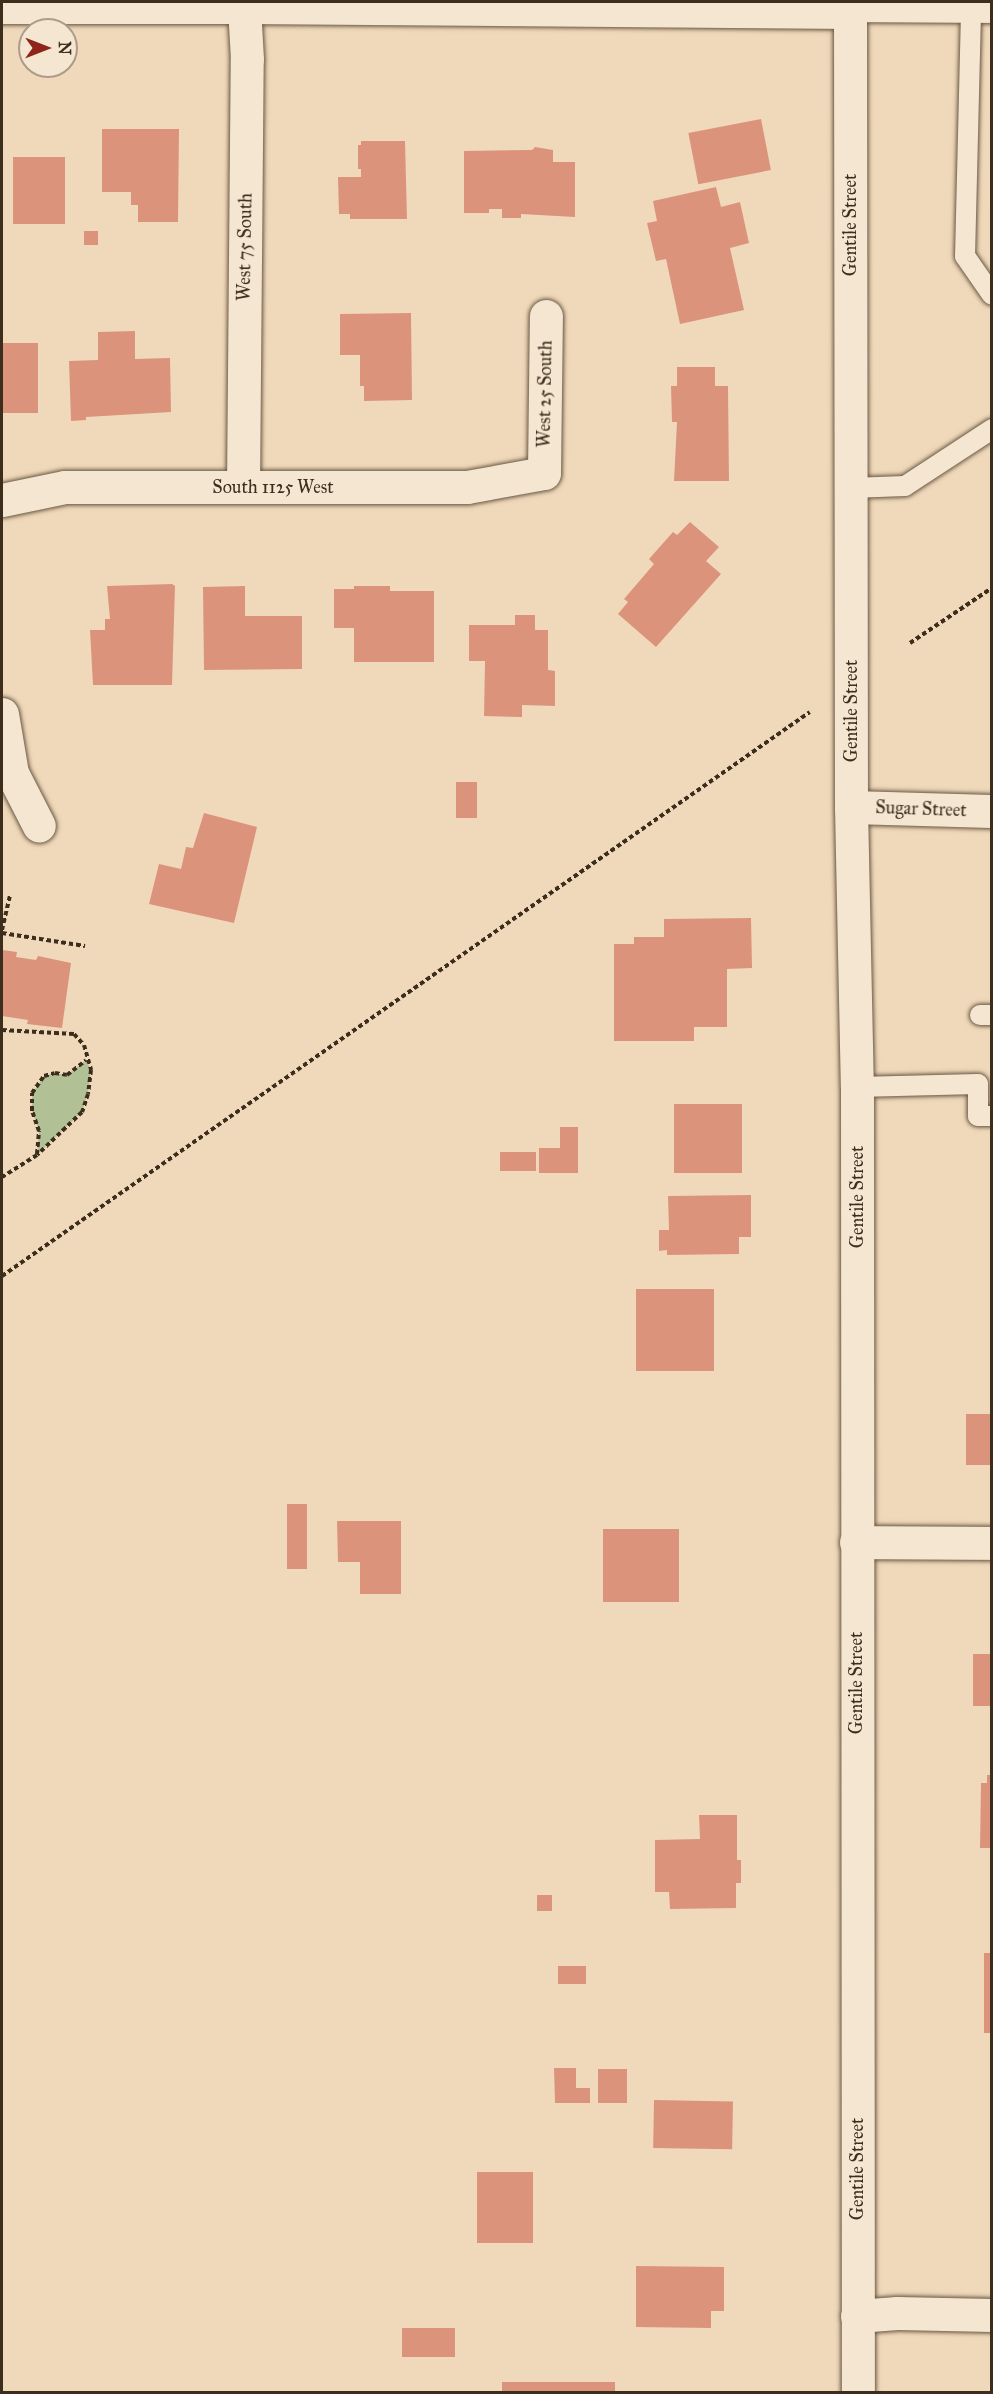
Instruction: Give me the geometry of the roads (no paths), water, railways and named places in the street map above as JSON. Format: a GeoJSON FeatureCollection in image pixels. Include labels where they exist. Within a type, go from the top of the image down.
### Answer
{"type":"FeatureCollection","features":[{"type":"Feature","properties":{"kind":"main road"},"geometry":{"type":"LineString","coordinates":[[2,7],[849,7]]}},
{"type":"Feature","properties":{"kind":"main road","name":"West 75 South"},"geometry":{"type":"LineString","coordinates":[[243,487],[247,59],[244,7]]}},
{"type":"Feature","properties":{"kind":"main road","name":"Gentile Street"},"geometry":{"type":"LineString","coordinates":[[849,7],[851,807],[857,1087],[858,2392]]}},
{"type":"Feature","properties":{"kind":"main road","name":"West 25 South"},"geometry":{"type":"LineString","coordinates":[[544,473],[546,316]]}},
{"type":"Feature","properties":{"kind":"main road","name":"South 1125 West"},"geometry":{"type":"LineString","coordinates":[[2,500],[65,487],[466,487],[544,473]]}},
{"type":"Feature","properties":{"kind":"main road"},"geometry":{"type":"LineString","coordinates":[[2,714],[12,773],[39,826]]}},
{"type":"Feature","properties":{"kind":"main road","name":"Sugar Street"},"geometry":{"type":"LineString","coordinates":[[851,807],[992,812]]}},
{"type":"Feature","properties":{"kind":"main road"},"geometry":{"type":"LineString","coordinates":[[856,1542],[992,1543]]}},
{"type":"Feature","properties":{"kind":"main road"},"geometry":{"type":"LineString","coordinates":[[857,2316],[897,2313],[992,2315]]}},
{"type":"Feature","properties":{"kind":"lane"},"geometry":{"type":"LineString","coordinates":[[849,7],[992,13]]}},
{"type":"Feature","properties":{"kind":"lane"},"geometry":{"type":"LineString","coordinates":[[971,12],[965,256],[992,295]]}},
{"type":"Feature","properties":{"kind":"lane"},"geometry":{"type":"LineString","coordinates":[[851,488],[905,486],[992,429]]}},
{"type":"Feature","properties":{"kind":"lane"},"geometry":{"type":"LineString","coordinates":[[857,1087],[978,1084],[978,1116],[992,1116]]}}]}
